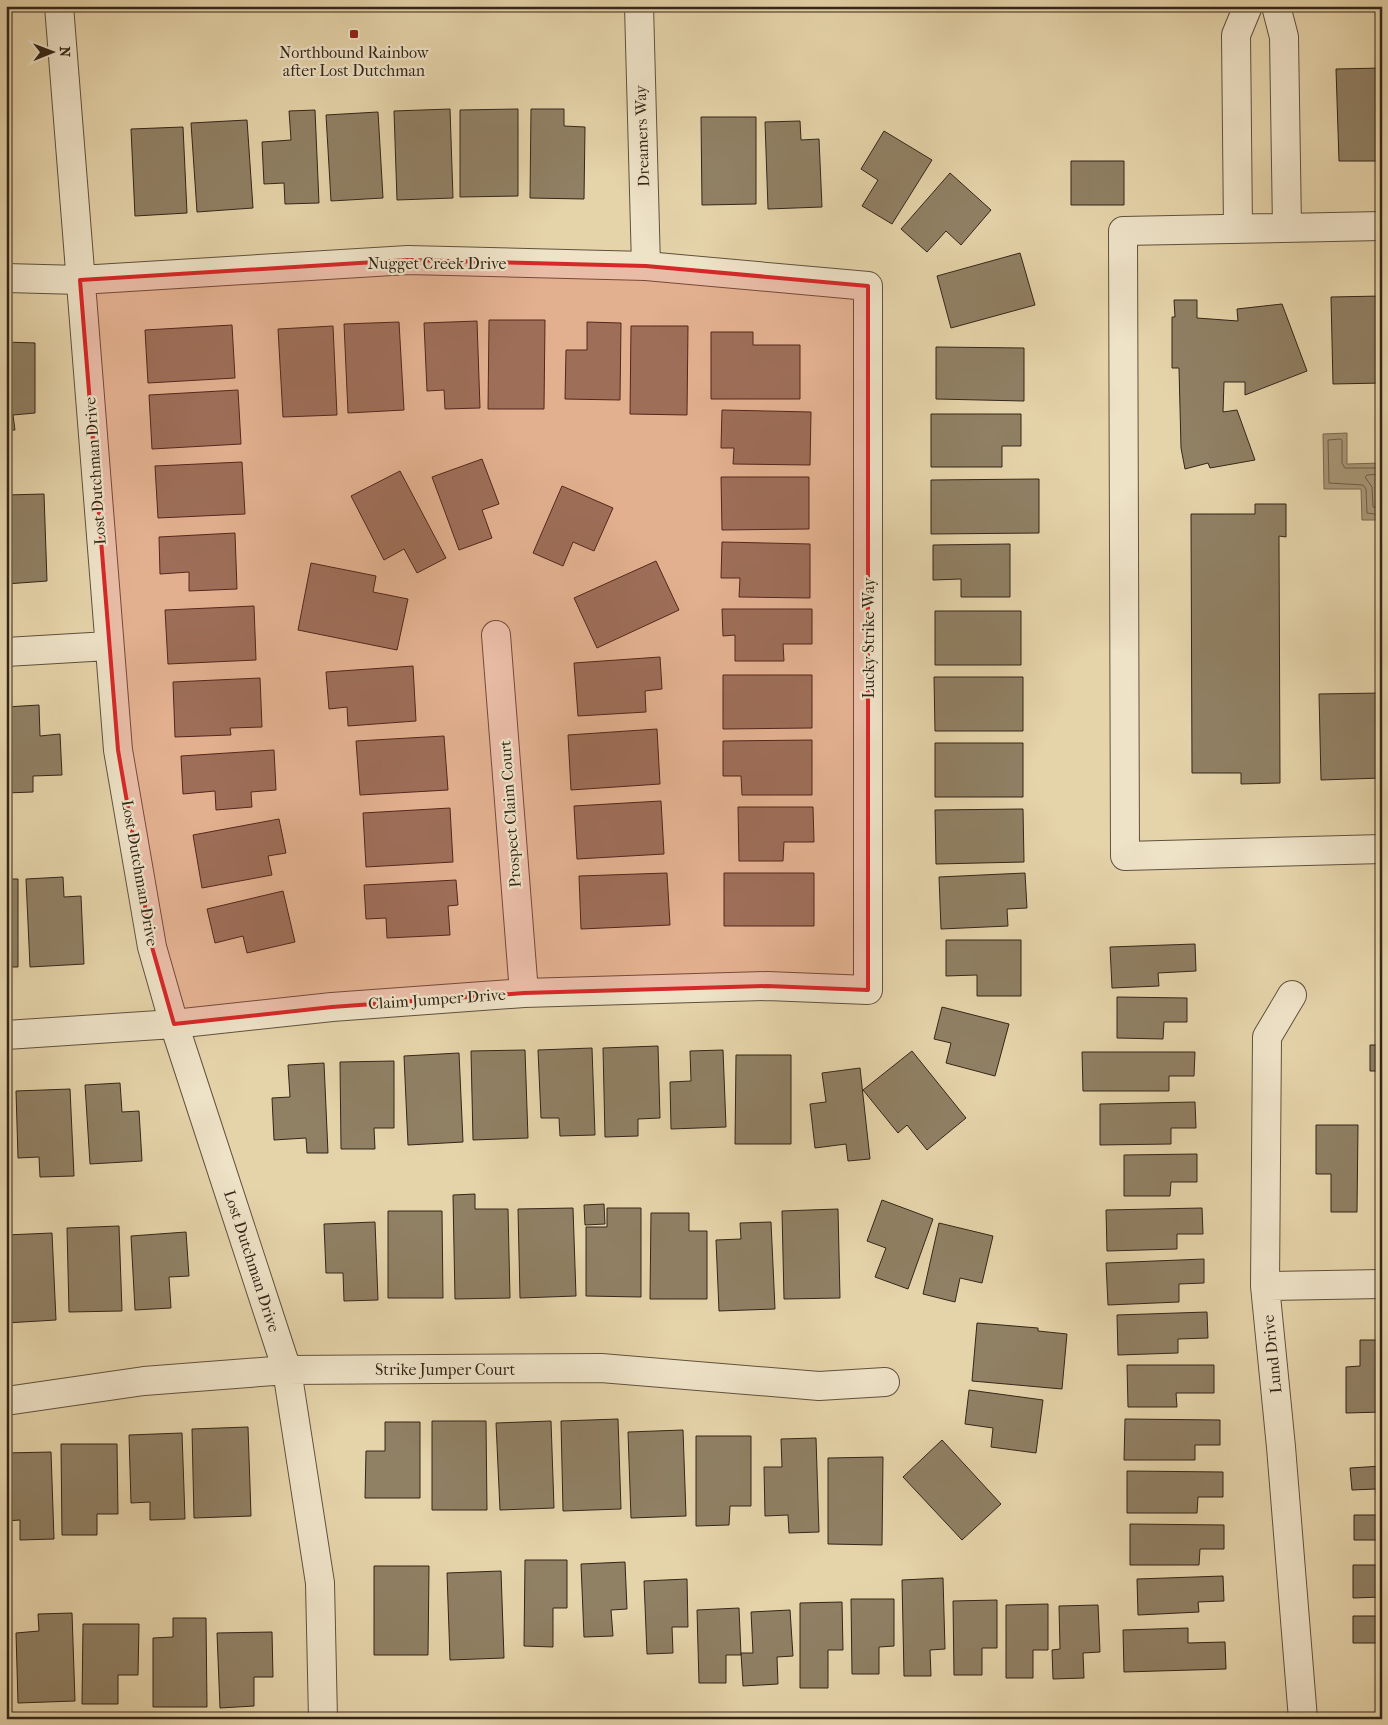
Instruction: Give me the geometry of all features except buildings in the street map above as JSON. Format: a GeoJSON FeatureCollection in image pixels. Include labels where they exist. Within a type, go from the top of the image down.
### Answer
{"type":"FeatureCollection","features":[{"type":"Feature","properties":{"kind":"street","name":"Lost Dutchman Drive"},"geometry":{"type":"LineString","coordinates":[[59,6],[108,646],[118,750],[152,947],[174,1024],[287,1370],[320,1583],[323,1719]]}},
{"type":"Feature","properties":{"kind":"street","name":"Dreamers Way"},"geometry":{"type":"LineString","coordinates":[[639,6],[646,266]]}},
{"type":"Feature","properties":{"kind":"street"},"geometry":{"type":"LineString","coordinates":[[1238,229],[1236,35],[1248,6]]}},
{"type":"Feature","properties":{"kind":"street"},"geometry":{"type":"LineString","coordinates":[[1276,6],[1284,37],[1288,228]]}},
{"type":"Feature","properties":{"kind":"street"},"geometry":{"type":"LineString","coordinates":[[1382,226],[1123,231],[1125,856],[1382,849]]}},
{"type":"Feature","properties":{"kind":"street","name":"Nugget Creek Drive"},"geometry":{"type":"LineString","coordinates":[[6,278],[80,280],[408,260],[646,266],[868,286]]}},
{"type":"Feature","properties":{"kind":"street","name":"Lucky Strike Way"},"geometry":{"type":"LineString","coordinates":[[868,286],[868,990]]}},
{"type":"Feature","properties":{"kind":"street","name":"Prospect Claim Court"},"geometry":{"type":"LineString","coordinates":[[496,635],[524,993]]}},
{"type":"Feature","properties":{"kind":"street"},"geometry":{"type":"LineString","coordinates":[[6,652],[108,646]]}},
{"type":"Feature","properties":{"kind":"street","name":"Claim Jumper Drive"},"geometry":{"type":"LineString","coordinates":[[6,1035],[174,1024],[332,1007],[524,993],[768,986],[868,990]]}},
{"type":"Feature","properties":{"kind":"street","name":"Lund Drive"},"geometry":{"type":"LineString","coordinates":[[1292,995],[1267,1037],[1265,1286],[1281,1448],[1303,1719]]}},
{"type":"Feature","properties":{"kind":"street"},"geometry":{"type":"LineString","coordinates":[[1265,1286],[1382,1284]]}},
{"type":"Feature","properties":{"kind":"street","name":"Strike Jumper Court"},"geometry":{"type":"LineString","coordinates":[[6,1401],[144,1381],[287,1370],[601,1368],[819,1386],[885,1382]]}},
{"type":"Feature","properties":{"kind":"highlighted area"},"geometry":{"type":"Polygon","coordinates":[[[408,260],[646,266],[868,286],[868,990],[767,986],[524,993],[332,1007],[174,1024],[152,947],[118,750],[80,280],[408,260]]]}},
{"type":"Feature","properties":{"kind":"water"},"geometry":{"type":"Polygon","coordinates":[[[1347,433],[1347,464],[1382,463],[1382,520],[1362,520],[1361,489],[1324,489],[1323,434],[1347,433]]]}},
{"type":"Feature","properties":{"kind":"place","name":"Northbound Rainbow after Lost Dutchman"},"geometry":{"type":"Point","coordinates":[354,34]}}]}
